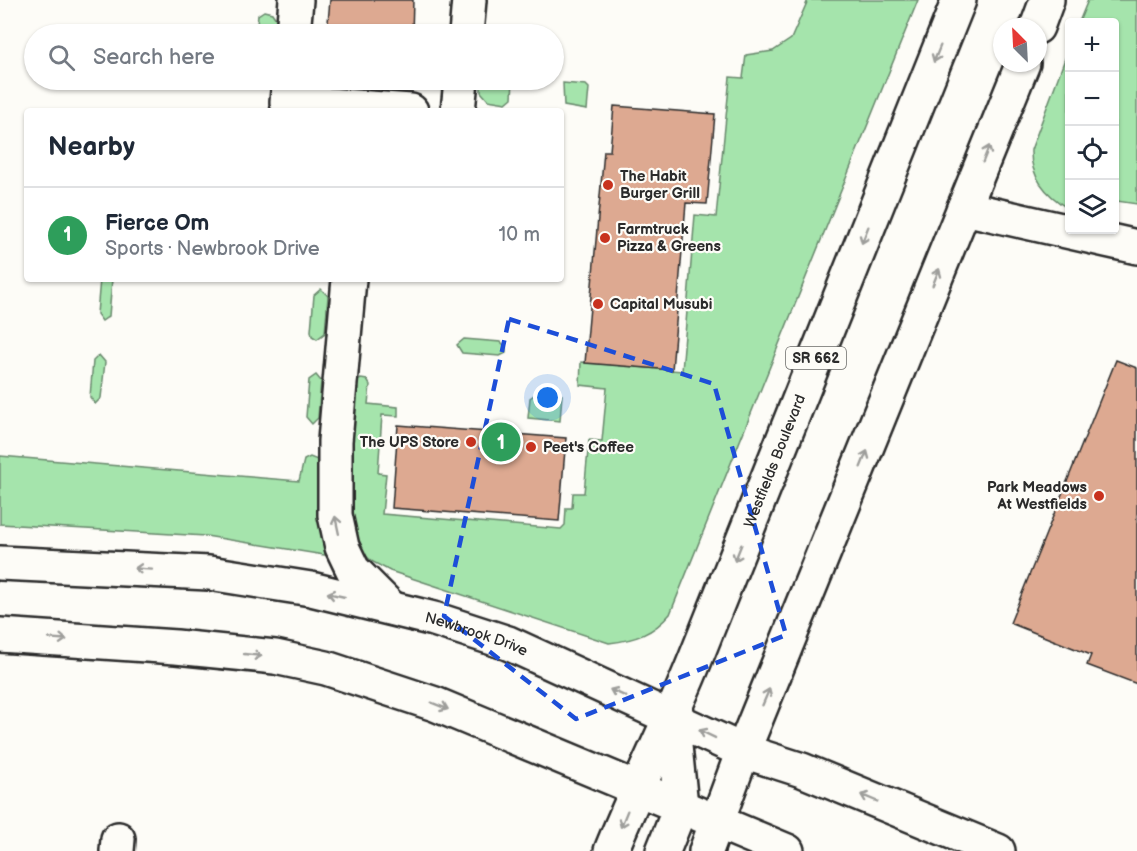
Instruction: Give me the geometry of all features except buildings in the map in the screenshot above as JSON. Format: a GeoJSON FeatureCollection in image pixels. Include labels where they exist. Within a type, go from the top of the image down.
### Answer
{"type":"FeatureCollection","features":[{"type":"Feature","properties":{"kind":"main road"},"geometry":{"type":"LineString","coordinates":[[294,24],[296,0]]}},
{"type":"Feature","properties":{"kind":"main road"},"geometry":{"type":"LineString","coordinates":[[467,24],[469,0]]}},
{"type":"Feature","properties":{"kind":"main road","name":"Westfields Boulevard"},"geometry":{"type":"LineString","coordinates":[[611,851],[637,787],[672,716],[959,0]]}},
{"type":"Feature","properties":{"kind":"main road"},"geometry":{"type":"LineString","coordinates":[[1040,18],[1047,0]]}},
{"type":"Feature","properties":{"kind":"main road"},"geometry":{"type":"LineString","coordinates":[[711,836],[743,751],[1019,72]]}},
{"type":"Feature","properties":{"kind":"main road"},"geometry":{"type":"LineString","coordinates":[[288,90],[287,102],[344,108]]}},
{"type":"Feature","properties":{"kind":"main road"},"geometry":{"type":"LineString","coordinates":[[458,108],[460,90]]}},
{"type":"Feature","properties":{"kind":"main road"},"geometry":{"type":"LineString","coordinates":[[964,208],[1137,247]]}},
{"type":"Feature","properties":{"kind":"main road"},"geometry":{"type":"LineString","coordinates":[[349,282],[335,441],[335,515],[342,547],[353,570],[390,607]]}},
{"type":"Feature","properties":{"kind":"main road","name":"Newbrook Drive"},"geometry":{"type":"LineString","coordinates":[[0,563],[209,573],[311,589],[390,607],[508,643],[672,716],[743,751],[802,770],[998,851]]}},
{"type":"Feature","properties":{"kind":"main road"},"geometry":{"type":"LineString","coordinates":[[0,635],[198,649],[275,657],[326,668],[435,704],[681,806],[711,836],[787,851]]}},
{"type":"Feature","properties":{"kind":"main road"},"geometry":{"type":"LineString","coordinates":[[663,851],[681,806],[672,716]]}},
{"type":"Feature","properties":{"kind":"highlighted area"},"geometry":{"type":"Polygon","coordinates":[[[509,319],[714,384],[786,635],[576,719],[444,616],[509,319]]]}},
{"type":"Feature","properties":{"kind":"green space"},"geometry":{"type":"Polygon","coordinates":[[[808,0],[918,0],[670,614],[657,627],[643,635],[609,643],[390,571],[373,562],[359,550],[345,517],[355,383],[361,379],[367,380],[370,385],[368,404],[398,407],[398,416],[382,415],[378,473],[386,474],[382,514],[561,529],[565,525],[566,508],[572,508],[573,493],[584,493],[589,440],[602,441],[607,388],[580,385],[581,362],[682,371],[695,215],[716,217],[730,77],[743,78],[746,55],[773,51],[791,39],[808,0]]]}},
{"type":"Feature","properties":{"kind":"green space"},"geometry":{"type":"Polygon","coordinates":[[[1088,0],[1137,0],[1137,204],[1119,201],[1119,18],[1081,18],[1088,0]]]}},
{"type":"Feature","properties":{"kind":"green space"},"geometry":{"type":"Polygon","coordinates":[[[264,11],[272,13],[276,19],[275,24],[257,24],[258,15],[264,11]]]}},
{"type":"Feature","properties":{"kind":"green space"},"geometry":{"type":"Polygon","coordinates":[[[1065,59],[1065,206],[1041,185],[1033,169],[1031,150],[1065,59]]]}},
{"type":"Feature","properties":{"kind":"green space"},"geometry":{"type":"Polygon","coordinates":[[[564,83],[586,85],[589,88],[587,110],[564,106],[564,83]]]}},
{"type":"Feature","properties":{"kind":"green space"},"geometry":{"type":"Polygon","coordinates":[[[481,90],[512,90],[512,98],[506,103],[488,100],[481,90]]]}},
{"type":"Feature","properties":{"kind":"green space"},"geometry":{"type":"Polygon","coordinates":[[[100,282],[112,282],[109,316],[102,321],[97,314],[100,282]]]}},
{"type":"Feature","properties":{"kind":"green space"},"geometry":{"type":"Polygon","coordinates":[[[321,289],[328,296],[325,333],[317,339],[312,336],[311,331],[314,295],[321,289]]]}},
{"type":"Feature","properties":{"kind":"green space"},"geometry":{"type":"Polygon","coordinates":[[[464,339],[501,342],[506,347],[506,353],[500,356],[462,353],[457,345],[464,339]]]}},
{"type":"Feature","properties":{"kind":"green space"},"geometry":{"type":"Polygon","coordinates":[[[99,355],[105,362],[101,398],[95,404],[90,397],[93,361],[99,355]]]}},
{"type":"Feature","properties":{"kind":"green space"},"geometry":{"type":"Polygon","coordinates":[[[316,375],[321,381],[318,418],[312,424],[306,417],[309,380],[316,375]]]}},
{"type":"Feature","properties":{"kind":"green space"},"geometry":{"type":"Polygon","coordinates":[[[537,393],[562,395],[560,421],[528,418],[530,398],[537,393]]]}},
{"type":"Feature","properties":{"kind":"green space"},"geometry":{"type":"Polygon","coordinates":[[[0,456],[299,481],[304,460],[310,457],[320,461],[331,554],[324,555],[206,536],[0,524],[0,456]]]}},
{"type":"Feature","properties":{"kind":"place","name":"The Habit Burger Grill"},"geometry":{"type":"Point","coordinates":[608,185]}},
{"type":"Feature","properties":{"kind":"place","name":"Farmtruck Pizza & Greens"},"geometry":{"type":"Point","coordinates":[605,238]}},
{"type":"Feature","properties":{"kind":"place","name":"Capital Musubi"},"geometry":{"type":"Point","coordinates":[598,304]}},
{"type":"Feature","properties":{"kind":"place","name":"The UPS Store"},"geometry":{"type":"Point","coordinates":[471,442]}},
{"type":"Feature","properties":{"kind":"place","name":"Fierce Om"},"geometry":{"type":"Point","coordinates":[501,442]}},
{"type":"Feature","properties":{"kind":"place","name":"Peet's Coffee"},"geometry":{"type":"Point","coordinates":[531,447]}},
{"type":"Feature","properties":{"kind":"place","name":"Park Meadows At Westfields"},"geometry":{"type":"Point","coordinates":[1099,496]}}]}
